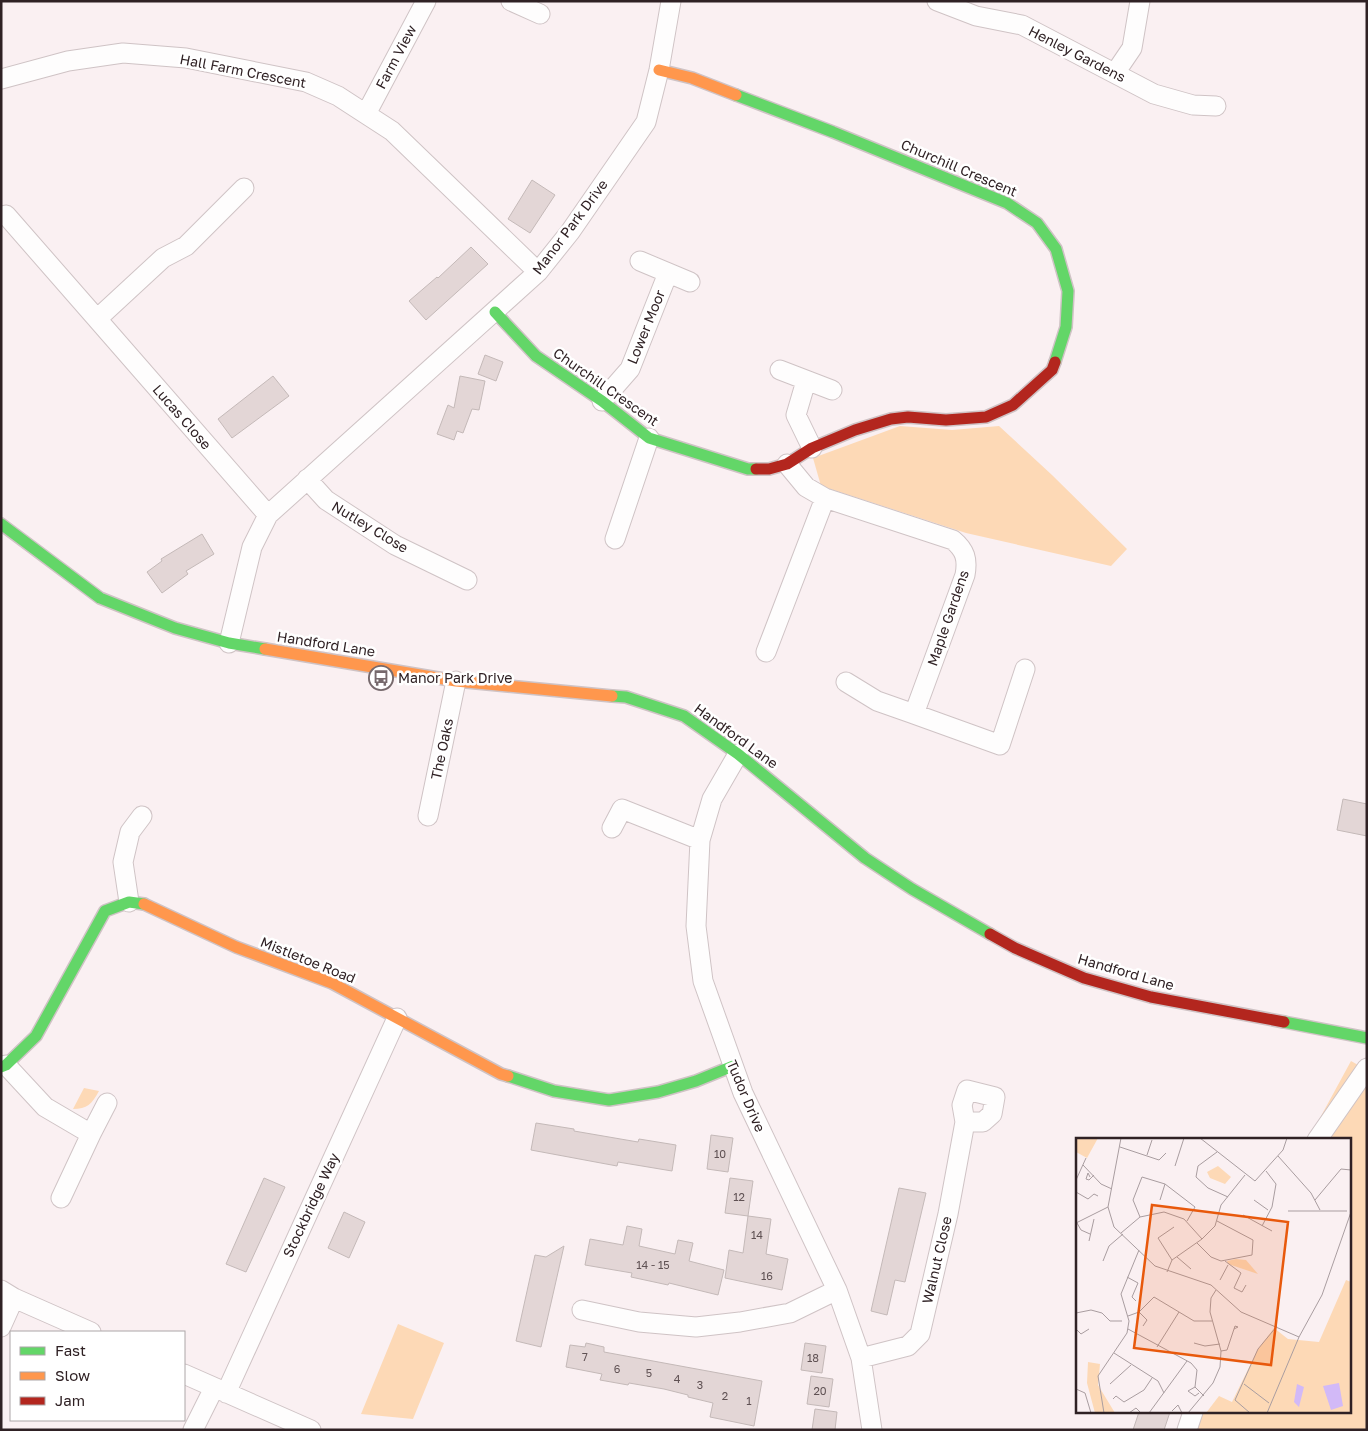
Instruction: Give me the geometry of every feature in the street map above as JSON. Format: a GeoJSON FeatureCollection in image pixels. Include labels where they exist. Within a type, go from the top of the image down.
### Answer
{"type":"FeatureCollection","features":[{"type":"Feature","properties":{"kind":"street","name":"Farm View"},"geometry":{"type":"LineString","coordinates":[[366,114],[426,1]]}},
{"type":"Feature","properties":{"kind":"street"},"geometry":{"type":"LineString","coordinates":[[511,1],[540,14]]}},
{"type":"Feature","properties":{"kind":"street","name":"Manor Park Drive"},"geometry":{"type":"LineString","coordinates":[[229,644],[252,547],[268,515],[538,272],[570,232],[646,122],[659,70],[671,1]]}},
{"type":"Feature","properties":{"kind":"street","name":"Henley Gardens"},"geometry":{"type":"LineString","coordinates":[[936,1],[976,16],[1022,25],[1154,94],[1193,106],[1216,106]]}},
{"type":"Feature","properties":{"kind":"street"},"geometry":{"type":"LineString","coordinates":[[1115,73],[1132,48],[1140,1]]}},
{"type":"Feature","properties":{"kind":"street","name":"Hall Farm Crescent"},"geometry":{"type":"LineString","coordinates":[[1,79],[68,61],[123,53],[186,58],[306,82],[338,96],[392,131],[538,272]]}},
{"type":"Feature","properties":{"kind":"street","name":"Churchill Crescent"},"geometry":{"type":"LineString","coordinates":[[495,312],[536,356],[602,401],[649,438],[748,470],[769,469],[787,464],[812,448],[854,430],[891,418],[908,417],[946,420],[986,417],[1013,405],[1052,370],[1066,327],[1068,291],[1056,249],[1037,224],[1007,203],[833,132],[692,78],[659,70]]}},
{"type":"Feature","properties":{"kind":"street"},"geometry":{"type":"LineString","coordinates":[[97,319],[164,258],[186,246],[244,188]]}},
{"type":"Feature","properties":{"kind":"street","name":"Lucas Close"},"geometry":{"type":"LineString","coordinates":[[6,215],[268,515]]}},
{"type":"Feature","properties":{"kind":"street","name":"Lower Moor"},"geometry":{"type":"LineString","coordinates":[[640,261],[690,282]]}},
{"type":"Feature","properties":{"kind":"street","name":"Lower Moor"},"geometry":{"type":"LineString","coordinates":[[602,401],[630,369],[668,273]]}},
{"type":"Feature","properties":{"kind":"street"},"geometry":{"type":"LineString","coordinates":[[780,370],[832,390]]}},
{"type":"Feature","properties":{"kind":"street"},"geometry":{"type":"LineString","coordinates":[[806,381],[796,415],[812,448]]}},
{"type":"Feature","properties":{"kind":"street"},"geometry":{"type":"LineString","coordinates":[[615,539],[649,438]]}},
{"type":"Feature","properties":{"kind":"street","name":"Maple Gardens"},"geometry":{"type":"LineString","coordinates":[[787,464],[806,487],[825,498],[954,540],[961,546],[966,555],[965,574],[914,714]]}},
{"type":"Feature","properties":{"kind":"street","name":"Nutley Close"},"geometry":{"type":"LineString","coordinates":[[306,479],[326,500],[396,545],[467,580]]}},
{"type":"Feature","properties":{"kind":"street"},"geometry":{"type":"LineString","coordinates":[[766,652],[825,498]]}},
{"type":"Feature","properties":{"kind":"street","name":"Handford Lane"},"geometry":{"type":"LineString","coordinates":[[1,524],[100,598],[174,628],[229,644],[456,681],[626,697],[684,716],[738,754],[865,858],[912,889],[1015,948],[1084,978],[1151,997],[1367,1038]]}},
{"type":"Feature","properties":{"kind":"street"},"geometry":{"type":"LineString","coordinates":[[846,682],[877,701],[1000,745],[1025,669]]}},
{"type":"Feature","properties":{"kind":"street","name":"The Oaks"},"geometry":{"type":"LineString","coordinates":[[428,816],[456,681]]}},
{"type":"Feature","properties":{"kind":"street","name":"Tudor Drive"},"geometry":{"type":"LineString","coordinates":[[738,754],[712,799],[700,840],[696,926],[703,982],[744,1093],[837,1290],[861,1358],[872,1430]]}},
{"type":"Feature","properties":{"kind":"street"},"geometry":{"type":"LineString","coordinates":[[612,828],[622,808],[700,840]]}},
{"type":"Feature","properties":{"kind":"street"},"geometry":{"type":"LineString","coordinates":[[90,1134],[45,1107],[4,1066],[36,1036],[105,911],[129,902],[122,862],[130,832],[142,816]]}},
{"type":"Feature","properties":{"kind":"street","name":"Mistletoe Road"},"geometry":{"type":"LineString","coordinates":[[129,902],[148,905],[236,947],[332,983],[501,1074],[554,1091],[609,1100],[658,1092],[733,1066]]}},
{"type":"Feature","properties":{"kind":"street","name":"Stockbridge Way"},"geometry":{"type":"LineString","coordinates":[[193,1430],[220,1390],[397,1018]]}},
{"type":"Feature","properties":{"kind":"street"},"geometry":{"type":"LineString","coordinates":[[1318,1138],[1367,1068]]}},
{"type":"Feature","properties":{"kind":"street"},"geometry":{"type":"LineString","coordinates":[[61,1198],[90,1134],[107,1104]]}},
{"type":"Feature","properties":{"kind":"street","name":"Walnut Close"},"geometry":{"type":"LineString","coordinates":[[861,1358],[908,1346],[920,1334],[948,1214],[965,1122]]}},
{"type":"Feature","properties":{"kind":"street"},"geometry":{"type":"LineString","coordinates":[[582,1310],[639,1322],[696,1327],[740,1322],[790,1313],[837,1290]]}},
{"type":"Feature","properties":{"kind":"street"},"geometry":{"type":"LineString","coordinates":[[1,1327],[7,1294],[89,1331]]}},
{"type":"Feature","properties":{"kind":"street"},"geometry":{"type":"LineString","coordinates":[[185,1374],[311,1430]]}},
{"type":"Feature","properties":{"kind":"street"},"geometry":{"type":"LineString","coordinates":[[1187,1430],[1192,1414]]}},
{"type":"Feature","properties":{"kind":"shaded area"},"geometry":{"type":"Polygon","coordinates":[[[900,426],[952,430],[999,426],[1127,549],[1111,566],[966,533],[821,486],[813,458],[900,426]]]}},
{"type":"Feature","properties":{"kind":"shaded area"},"geometry":{"type":"Polygon","coordinates":[[[1351,1061],[1367,1070],[1367,1430],[1186,1430],[1192,1414],[1350,1414],[1350,1138],[1309,1138],[1351,1061]]]}},
{"type":"Feature","properties":{"kind":"shaded area"},"geometry":{"type":"Polygon","coordinates":[[[84,1088],[99,1091],[89,1105],[73,1109],[84,1088]]]}},
{"type":"Feature","properties":{"kind":"shaded area"},"geometry":{"type":"Polygon","coordinates":[[[398,1324],[444,1343],[413,1419],[361,1414],[398,1324]]]}},
{"type":"Feature","properties":{"kind":"building"},"geometry":{"type":"Polygon","coordinates":[[[532,180],[555,195],[530,233],[508,219],[532,180]]]}},
{"type":"Feature","properties":{"kind":"building"},"geometry":{"type":"Polygon","coordinates":[[[471,247],[488,264],[426,320],[409,301],[438,278],[471,247]]]}},
{"type":"Feature","properties":{"kind":"building"},"geometry":{"type":"Polygon","coordinates":[[[485,355],[503,362],[496,381],[478,374],[485,355]]]}},
{"type":"Feature","properties":{"kind":"building"},"geometry":{"type":"Polygon","coordinates":[[[273,376],[289,396],[232,438],[218,419],[273,376]]]}},
{"type":"Feature","properties":{"kind":"building"},"geometry":{"type":"Polygon","coordinates":[[[460,376],[485,381],[479,410],[472,409],[463,433],[457,431],[454,440],[437,434],[448,405],[454,408],[460,376]]]}},
{"type":"Feature","properties":{"kind":"building"},"geometry":{"type":"Polygon","coordinates":[[[202,534],[214,554],[186,571],[188,574],[162,593],[147,572],[162,561],[161,559],[202,534]]]}},
{"type":"Feature","properties":{"kind":"building"},"geometry":{"type":"Polygon","coordinates":[[[1343,799],[1367,804],[1367,836],[1337,830],[1343,799]]]}},
{"type":"Feature","properties":{"kind":"building"},"geometry":{"type":"Polygon","coordinates":[[[536,1123],[638,1142],[639,1139],[676,1145],[672,1171],[618,1162],[617,1166],[531,1150],[536,1123]]]}},
{"type":"Feature","properties":{"kind":"building"},"geometry":{"type":"Polygon","coordinates":[[[711,1135],[733,1138],[728,1172],[707,1169],[711,1135]]]}},
{"type":"Feature","properties":{"kind":"building"},"geometry":{"type":"Polygon","coordinates":[[[264,1178],[285,1187],[246,1272],[226,1264],[264,1178]]]}},
{"type":"Feature","properties":{"kind":"building"},"geometry":{"type":"Polygon","coordinates":[[[730,1178],[753,1181],[748,1216],[725,1213],[730,1178]]]}},
{"type":"Feature","properties":{"kind":"building"},"geometry":{"type":"Polygon","coordinates":[[[899,1188],[926,1193],[905,1282],[895,1280],[887,1315],[871,1311],[899,1188]]]}},
{"type":"Feature","properties":{"kind":"building"},"geometry":{"type":"Polygon","coordinates":[[[344,1212],[365,1222],[349,1258],[328,1248],[344,1212]]]}},
{"type":"Feature","properties":{"kind":"building"},"geometry":{"type":"Polygon","coordinates":[[[748,1216],[771,1219],[766,1254],[788,1259],[782,1290],[725,1278],[729,1250],[743,1253],[748,1216]]]}},
{"type":"Feature","properties":{"kind":"building"},"geometry":{"type":"Polygon","coordinates":[[[627,1226],[642,1229],[639,1246],[675,1254],[678,1240],[693,1243],[689,1261],[724,1270],[718,1295],[669,1283],[668,1285],[631,1277],[632,1273],[585,1265],[590,1239],[623,1245],[627,1226]]]}},
{"type":"Feature","properties":{"kind":"building"},"geometry":{"type":"Polygon","coordinates":[[[564,1246],[541,1347],[516,1341],[535,1255],[546,1257],[564,1246]]]}},
{"type":"Feature","properties":{"kind":"building"},"geometry":{"type":"Polygon","coordinates":[[[586,1343],[604,1347],[604,1352],[762,1381],[754,1426],[710,1417],[713,1403],[688,1397],[688,1395],[629,1383],[628,1385],[600,1380],[602,1374],[566,1367],[570,1345],[585,1347],[586,1343]]]}},
{"type":"Feature","properties":{"kind":"building"},"geometry":{"type":"Polygon","coordinates":[[[805,1343],[826,1346],[822,1373],[801,1370],[805,1343]]]}},
{"type":"Feature","properties":{"kind":"building"},"geometry":{"type":"Polygon","coordinates":[[[811,1376],[833,1379],[829,1407],[807,1404],[811,1376]]]}},
{"type":"Feature","properties":{"kind":"building"},"geometry":{"type":"Polygon","coordinates":[[[815,1409],[837,1412],[835,1430],[812,1430],[815,1409]]]}},
{"type":"Feature","properties":{"kind":"building"},"geometry":{"type":"Polygon","coordinates":[[[1138,1414],[1169,1414],[1164,1430],[1133,1430],[1138,1414]]]}},
{"type":"Feature","properties":{"kind":"traffic: fast"},"geometry":{"type":"LineString","coordinates":[[736,95],[833,132],[1007,203],[1037,223],[1056,249],[1068,291],[1066,327],[1055,362]]}},
{"type":"Feature","properties":{"kind":"traffic: fast"},"geometry":{"type":"LineString","coordinates":[[495,312],[536,356],[602,401],[649,438],[748,469],[756,469]]}},
{"type":"Feature","properties":{"kind":"traffic: fast"},"geometry":{"type":"LineString","coordinates":[[1,524],[100,598],[175,628],[229,643],[265,649]]}},
{"type":"Feature","properties":{"kind":"traffic: fast"},"geometry":{"type":"LineString","coordinates":[[612,696],[626,697],[684,716],[738,754],[865,858],[912,889],[990,934]]}},
{"type":"Feature","properties":{"kind":"traffic: fast"},"geometry":{"type":"LineString","coordinates":[[1,1067],[6,1065],[36,1036],[105,911],[129,902],[144,904]]}},
{"type":"Feature","properties":{"kind":"traffic: fast"},"geometry":{"type":"LineString","coordinates":[[1284,1022],[1367,1038]]}},
{"type":"Feature","properties":{"kind":"traffic: fast"},"geometry":{"type":"LineString","coordinates":[[508,1076],[554,1091],[609,1100],[658,1092],[696,1081],[733,1066]]}},
{"type":"Feature","properties":{"kind":"traffic: slow"},"geometry":{"type":"LineString","coordinates":[[659,70],[692,78],[736,95]]}},
{"type":"Feature","properties":{"kind":"traffic: slow"},"geometry":{"type":"LineString","coordinates":[[265,649],[456,681],[612,696]]}},
{"type":"Feature","properties":{"kind":"traffic: slow"},"geometry":{"type":"LineString","coordinates":[[144,904],[236,947],[332,983],[501,1074],[508,1076]]}},
{"type":"Feature","properties":{"kind":"traffic: jam"},"geometry":{"type":"LineString","coordinates":[[756,469],[769,469],[787,464],[812,448],[855,430],[891,419],[908,417],[946,420],[986,417],[1013,405],[1052,370],[1055,362]]}},
{"type":"Feature","properties":{"kind":"traffic: jam"},"geometry":{"type":"LineString","coordinates":[[990,934],[1015,948],[1084,978],[1151,997],[1284,1022]]}},
{"type":"Feature","properties":{"kind":"place","name":"Manor Park Drive"},"geometry":{"type":"Point","coordinates":[381,678]}}]}
